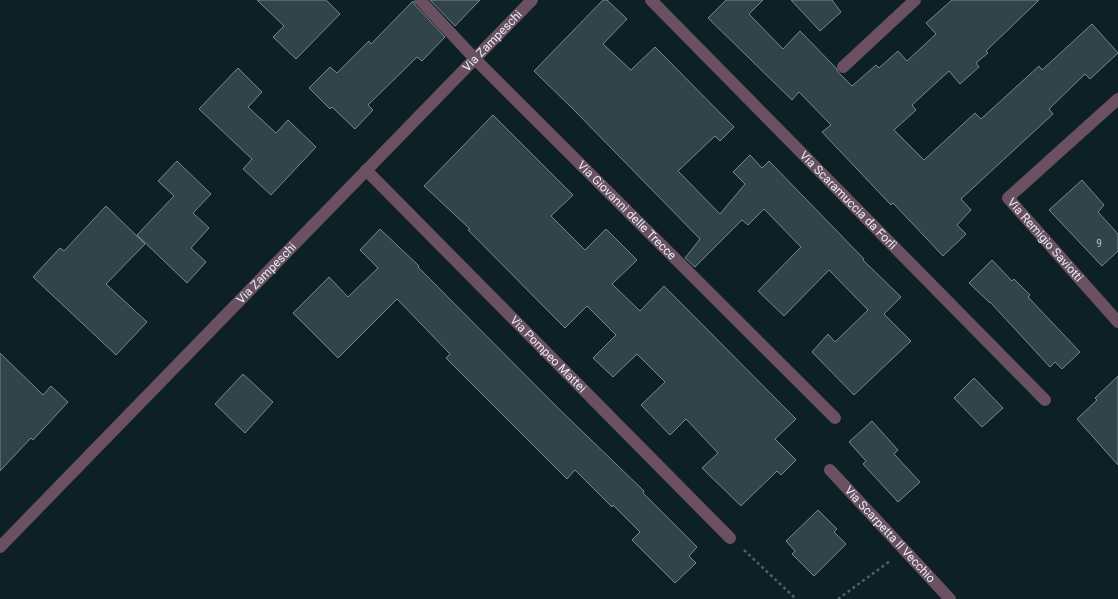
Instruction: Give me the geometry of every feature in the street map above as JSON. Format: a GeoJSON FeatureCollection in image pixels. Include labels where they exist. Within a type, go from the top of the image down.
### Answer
{"type":"FeatureCollection","features":[{"type":"Feature","properties":{"kind":"street","name":"Via Giovanni delle Trecce"},"geometry":{"type":"LineString","coordinates":[[420,0],[475,59],[835,418]]}},
{"type":"Feature","properties":{"kind":"street","name":"Via Zampeschi"},"geometry":{"type":"LineString","coordinates":[[0,547],[532,0]]}},
{"type":"Feature","properties":{"kind":"street","name":"Via Scaramuccia da Forlì"},"geometry":{"type":"LineString","coordinates":[[651,0],[1045,400]]}},
{"type":"Feature","properties":{"kind":"street"},"geometry":{"type":"LineString","coordinates":[[843,67],[915,0]]}},
{"type":"Feature","properties":{"kind":"street","name":"Via Remigio Saviotti"},"geometry":{"type":"LineString","coordinates":[[1118,98],[1008,198],[1118,322]]}},
{"type":"Feature","properties":{"kind":"street","name":"Via Pompeo Mattei"},"geometry":{"type":"LineString","coordinates":[[366,170],[730,538]]}},
{"type":"Feature","properties":{"kind":"street","name":"Via Scarpetta Il Vecchio"},"geometry":{"type":"LineString","coordinates":[[830,470],[950,599]]}},
{"type":"Feature","properties":{"kind":"path"},"geometry":{"type":"LineString","coordinates":[[730,538],[796,599]]}},
{"type":"Feature","properties":{"kind":"path"},"geometry":{"type":"LineString","coordinates":[[838,599],[904,550]]}},
{"type":"Feature","properties":{"kind":"building"},"geometry":{"type":"Polygon","coordinates":[[[257,0],[326,0],[340,14],[296,59],[273,37],[284,26],[257,0]]]}},
{"type":"Feature","properties":{"kind":"building"},"geometry":{"type":"Polygon","coordinates":[[[430,0],[480,0],[455,26],[430,0]]]}},
{"type":"Feature","properties":{"kind":"building"},"geometry":{"type":"Polygon","coordinates":[[[603,0],[607,0],[627,19],[603,44],[631,70],[655,47],[734,127],[720,141],[715,136],[678,171],[720,214],[745,184],[733,172],[750,155],[762,168],[769,161],[864,259],[863,260],[901,297],[884,314],[911,341],[854,395],[812,352],[828,334],[835,342],[868,310],[829,270],[784,316],[758,291],[801,247],[764,209],[748,225],[742,220],[695,267],[685,258],[700,239],[534,71],[603,0]]]}},
{"type":"Feature","properties":{"kind":"building"},"geometry":{"type":"Polygon","coordinates":[[[726,0],[763,0],[749,14],[783,49],[800,31],[852,86],[876,65],[879,68],[898,51],[907,61],[936,34],[926,23],[952,0],[1039,0],[986,51],[988,53],[976,63],[979,67],[960,84],[949,71],[912,105],[916,110],[894,130],[924,160],[975,113],[981,119],[1039,66],[1042,70],[1092,24],[1118,53],[1090,79],[1085,74],[1049,109],[1053,114],[961,199],[971,210],[957,225],[966,234],[943,256],[893,203],[891,205],[822,132],[831,125],[799,92],[792,100],[708,18],[726,0]]]}},
{"type":"Feature","properties":{"kind":"building"},"geometry":{"type":"Polygon","coordinates":[[[791,0],[832,0],[841,12],[820,31],[791,0]]]}},
{"type":"Feature","properties":{"kind":"building"},"geometry":{"type":"Polygon","coordinates":[[[413,1],[445,37],[422,61],[417,57],[368,105],[373,110],[355,129],[332,107],[330,109],[309,88],[330,67],[337,73],[369,41],[371,44],[413,1]]]}},
{"type":"Feature","properties":{"kind":"building"},"geometry":{"type":"Polygon","coordinates":[[[238,68],[262,92],[248,107],[276,133],[288,120],[316,147],[271,195],[243,169],[252,159],[199,109],[238,68]]]}},
{"type":"Feature","properties":{"kind":"building"},"geometry":{"type":"Polygon","coordinates":[[[493,115],[573,195],[551,216],[585,250],[606,229],[637,260],[612,284],[640,311],[664,286],[796,419],[775,439],[796,460],[781,475],[777,471],[741,506],[702,468],[718,453],[686,419],[670,435],[641,405],[665,382],[637,354],[613,377],[593,358],[616,335],[587,306],[565,328],[468,230],[470,229],[424,186],[493,115]]]}},
{"type":"Feature","properties":{"kind":"building"},"geometry":{"type":"Polygon","coordinates":[[[177,161],[211,194],[193,213],[209,228],[191,248],[206,262],[187,283],[137,235],[174,196],[158,181],[177,161]]]}},
{"type":"Feature","properties":{"kind":"building"},"geometry":{"type":"Polygon","coordinates":[[[1082,180],[1104,205],[1098,212],[1118,234],[1118,251],[1102,266],[1049,210],[1082,180]]]}},
{"type":"Feature","properties":{"kind":"building"},"geometry":{"type":"Polygon","coordinates":[[[106,206],[145,244],[106,284],[147,322],[116,355],[33,277],[60,248],[64,251],[106,206]]]}},
{"type":"Feature","properties":{"kind":"building"},"geometry":{"type":"Polygon","coordinates":[[[380,229],[419,266],[418,267],[558,408],[644,491],[643,493],[697,547],[689,556],[696,563],[675,583],[632,540],[640,532],[613,505],[612,507],[575,470],[567,479],[446,358],[450,354],[397,299],[338,358],[293,313],[329,277],[348,297],[378,268],[360,250],[380,229]]]}},
{"type":"Feature","properties":{"kind":"building"},"geometry":{"type":"Polygon","coordinates":[[[992,260],[1012,281],[1014,279],[1030,295],[1028,297],[1080,352],[1062,369],[1055,362],[1050,367],[990,302],[969,283],[992,260]]]}},
{"type":"Feature","properties":{"kind":"building"},"geometry":{"type":"Polygon","coordinates":[[[0,353],[43,395],[51,386],[68,402],[33,440],[31,438],[0,471],[0,353]]]}},
{"type":"Feature","properties":{"kind":"building"},"geometry":{"type":"Polygon","coordinates":[[[243,374],[273,402],[245,433],[215,404],[243,374]]]}},
{"type":"Feature","properties":{"kind":"building"},"geometry":{"type":"Polygon","coordinates":[[[1118,376],[1118,465],[1077,419],[1097,400],[1095,398],[1118,376]]]}},
{"type":"Feature","properties":{"kind":"building"},"geometry":{"type":"Polygon","coordinates":[[[974,378],[1003,408],[982,427],[954,398],[974,378]]]}},
{"type":"Feature","properties":{"kind":"building"},"geometry":{"type":"Polygon","coordinates":[[[872,421],[898,450],[894,454],[920,482],[898,502],[863,464],[866,461],[849,442],[872,421]]]}},
{"type":"Feature","properties":{"kind":"building"},"geometry":{"type":"Polygon","coordinates":[[[818,510],[837,529],[834,532],[846,544],[814,576],[792,554],[795,551],[786,541],[818,510]]]}}]}
